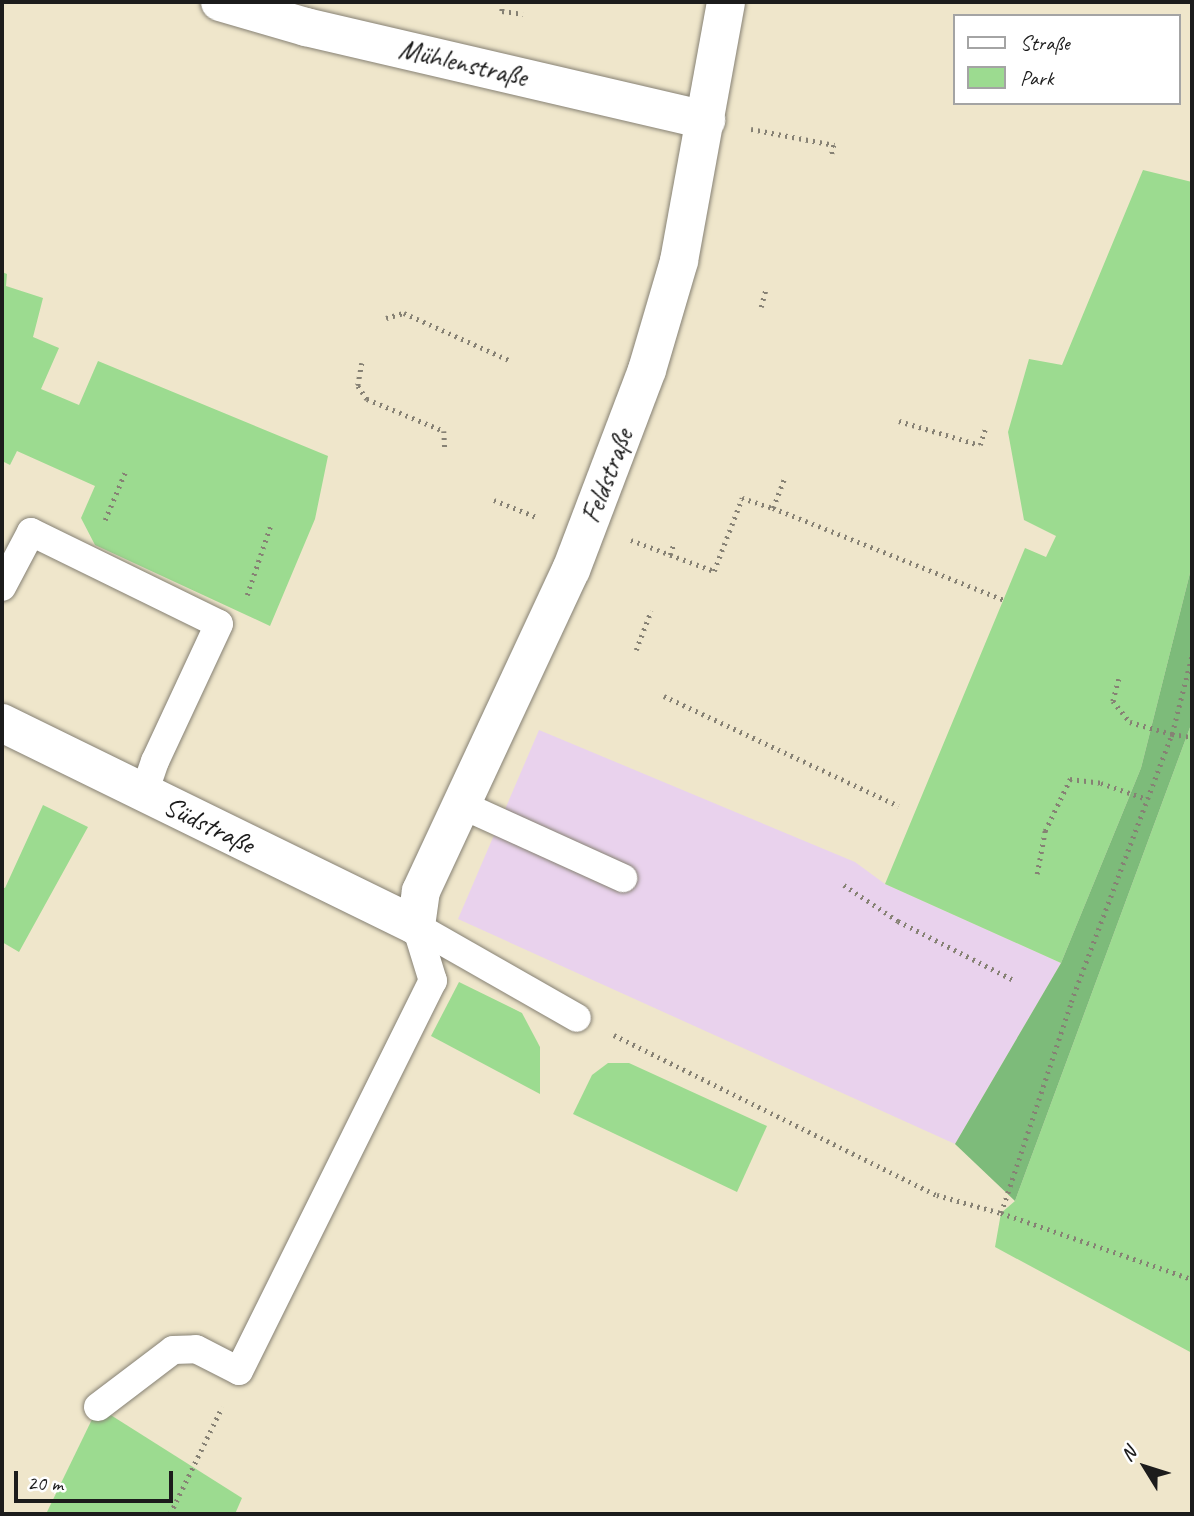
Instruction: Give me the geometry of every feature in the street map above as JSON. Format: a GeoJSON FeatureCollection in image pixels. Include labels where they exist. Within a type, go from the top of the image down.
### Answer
{"type":"FeatureCollection","features":[{"type":"Feature","properties":{"kind":"street","name":"Mühlenstraße"},"geometry":{"type":"LineString","coordinates":[[220,2],[274,9],[706,120]]}},
{"type":"Feature","properties":{"kind":"street","name":"Feldstraße"},"geometry":{"type":"LineString","coordinates":[[416,926],[422,891],[589,526],[648,370],[678,261],[726,2]]}},
{"type":"Feature","properties":{"kind":"street","name":"Südstraße"},"geometry":{"type":"LineString","coordinates":[[2,723],[416,926]]}},
{"type":"Feature","properties":{"kind":"lane"},"geometry":{"type":"LineString","coordinates":[[2,587],[31,532],[219,624],[144,793]]}},
{"type":"Feature","properties":{"kind":"lane"},"geometry":{"type":"LineString","coordinates":[[462,805],[623,878]]}},
{"type":"Feature","properties":{"kind":"lane"},"geometry":{"type":"LineString","coordinates":[[416,926],[578,1017]]}},
{"type":"Feature","properties":{"kind":"lane"},"geometry":{"type":"LineString","coordinates":[[98,1407],[173,1350],[196,1349],[239,1371],[433,981],[416,926]]}},
{"type":"Feature","properties":{"kind":"path"},"geometry":{"type":"LineString","coordinates":[[503,2],[502,11],[523,14]]}},
{"type":"Feature","properties":{"kind":"path"},"geometry":{"type":"LineString","coordinates":[[706,120],[834,145],[831,158]]}},
{"type":"Feature","properties":{"kind":"path"},"geometry":{"type":"LineString","coordinates":[[761,307],[766,288]]}},
{"type":"Feature","properties":{"kind":"path"},"geometry":{"type":"LineString","coordinates":[[386,317],[404,313],[509,359]]}},
{"type":"Feature","properties":{"kind":"path"},"geometry":{"type":"LineString","coordinates":[[362,363],[358,386],[367,399],[444,431],[445,448]]}},
{"type":"Feature","properties":{"kind":"path"},"geometry":{"type":"LineString","coordinates":[[899,421],[980,445],[986,426]]}},
{"type":"Feature","properties":{"kind":"path"},"geometry":{"type":"LineString","coordinates":[[88,560],[126,470]]}},
{"type":"Feature","properties":{"kind":"path"},"geometry":{"type":"LineString","coordinates":[[773,508],[785,476]]}},
{"type":"Feature","properties":{"kind":"path"},"geometry":{"type":"LineString","coordinates":[[494,500],[559,526],[589,526],[714,571],[742,498],[1004,600]]}},
{"type":"Feature","properties":{"kind":"path"},"geometry":{"type":"LineString","coordinates":[[219,624],[242,612],[271,524]]}},
{"type":"Feature","properties":{"kind":"path"},"geometry":{"type":"LineString","coordinates":[[670,555],[674,543]]}},
{"type":"Feature","properties":{"kind":"path"},"geometry":{"type":"LineString","coordinates":[[636,650],[650,611]]}},
{"type":"Feature","properties":{"kind":"path"},"geometry":{"type":"LineString","coordinates":[[1001,1213],[1071,1002],[1172,734],[1192,655]]}},
{"type":"Feature","properties":{"kind":"path"},"geometry":{"type":"LineString","coordinates":[[1119,679],[1113,701],[1130,722],[1192,737]]}},
{"type":"Feature","properties":{"kind":"path"},"geometry":{"type":"LineString","coordinates":[[664,696],[899,806]]}},
{"type":"Feature","properties":{"kind":"path"},"geometry":{"type":"LineString","coordinates":[[1037,874],[1045,831],[1069,779],[1101,783],[1147,799]]}},
{"type":"Feature","properties":{"kind":"path"},"geometry":{"type":"LineString","coordinates":[[844,885],[898,921],[1016,981]]}},
{"type":"Feature","properties":{"kind":"path"},"geometry":{"type":"LineString","coordinates":[[578,1017],[937,1195],[1001,1213],[1192,1279]]}},
{"type":"Feature","properties":{"kind":"path"},"geometry":{"type":"LineString","coordinates":[[170,1514],[239,1371]]}},
{"type":"Feature","properties":{"kind":"shaded area"},"geometry":{"type":"Polygon","coordinates":[[[539,730],[855,862],[885,884],[1061,963],[955,1144],[458,919],[539,730]]]}},
{"type":"Feature","properties":{"kind":"green space"},"geometry":{"type":"Polygon","coordinates":[[[1143,170],[1192,182],[1192,565],[1141,768],[1061,963],[885,884],[1025,548],[1046,557],[1056,536],[1024,520],[1008,432],[1029,359],[1062,365],[1143,170]]]}},
{"type":"Feature","properties":{"kind":"green space"},"geometry":{"type":"Polygon","coordinates":[[[2,272],[7,274],[6,286],[43,298],[33,337],[59,348],[41,389],[79,405],[98,361],[328,456],[315,519],[270,626],[95,545],[81,518],[95,486],[17,451],[10,465],[2,461],[2,272]]]}},
{"type":"Feature","properties":{"kind":"green space"},"geometry":{"type":"Polygon","coordinates":[[[1192,565],[1192,722],[1015,1201],[955,1144],[1061,963],[1141,768],[1192,565]]]}},
{"type":"Feature","properties":{"kind":"green space"},"geometry":{"type":"Polygon","coordinates":[[[1192,722],[1192,1353],[995,1247],[1001,1213],[1015,1201],[1192,722]]]}},
{"type":"Feature","properties":{"kind":"green space"},"geometry":{"type":"Polygon","coordinates":[[[43,805],[88,827],[19,952],[2,942],[2,887],[5,888],[43,805]]]}},
{"type":"Feature","properties":{"kind":"green space"},"geometry":{"type":"Polygon","coordinates":[[[459,982],[522,1013],[540,1047],[540,1094],[431,1036],[459,982]]]}},
{"type":"Feature","properties":{"kind":"green space"},"geometry":{"type":"Polygon","coordinates":[[[608,1063],[629,1063],[767,1126],[737,1192],[573,1114],[592,1075],[608,1063]]]}},
{"type":"Feature","properties":{"kind":"green space"},"geometry":{"type":"Polygon","coordinates":[[[98,1407],[242,1498],[235,1514],[46,1514],[98,1407]]]}}]}
